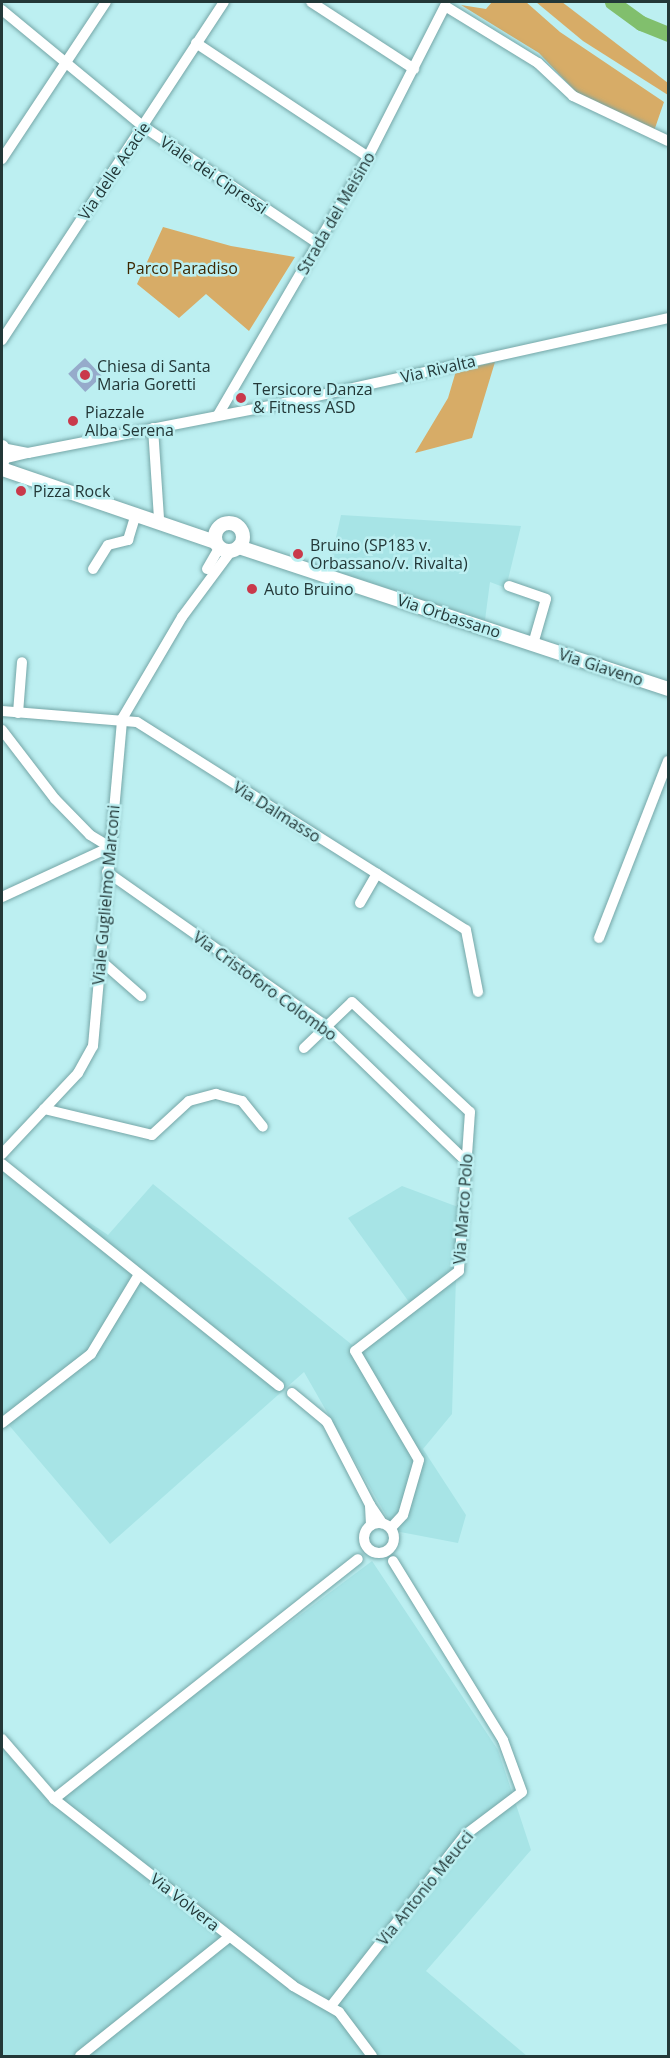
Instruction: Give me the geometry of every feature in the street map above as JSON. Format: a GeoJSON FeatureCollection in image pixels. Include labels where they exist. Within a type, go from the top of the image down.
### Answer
{"type":"FeatureCollection","features":[{"type":"Feature","properties":{"kind":"main road","name":"Via Orbassano"},"geometry":{"type":"LineString","coordinates":[[2,457],[38,480],[533,644]]}},
{"type":"Feature","properties":{"kind":"main road","name":"Via Giaveno"},"geometry":{"type":"LineString","coordinates":[[533,644],[669,689]]}},
{"type":"Feature","properties":{"kind":"street"},"geometry":{"type":"LineString","coordinates":[[2,159],[106,2]]}},
{"type":"Feature","properties":{"kind":"street","name":"Via delle Acacie"},"geometry":{"type":"LineString","coordinates":[[2,340],[224,2]]}},
{"type":"Feature","properties":{"kind":"street"},"geometry":{"type":"LineString","coordinates":[[311,2],[414,69]]}},
{"type":"Feature","properties":{"kind":"street","name":"Strada del Meisino"},"geometry":{"type":"LineString","coordinates":[[218,415],[368,157],[445,6],[538,63],[573,96],[667,141]]}},
{"type":"Feature","properties":{"kind":"street","name":"Viale dei Cipressi"},"geometry":{"type":"LineString","coordinates":[[2,10],[144,127],[319,244]]}},
{"type":"Feature","properties":{"kind":"street"},"geometry":{"type":"LineString","coordinates":[[196,43],[368,157]]}},
{"type":"Feature","properties":{"kind":"street","name":"Via Rivalta"},"geometry":{"type":"LineString","coordinates":[[2,457],[218,415],[669,318]]}},
{"type":"Feature","properties":{"kind":"street"},"geometry":{"type":"LineString","coordinates":[[153,428],[159,519]]}},
{"type":"Feature","properties":{"kind":"street"},"geometry":{"type":"LineString","coordinates":[[93,569],[108,544],[128,540],[136,513]]}},
{"type":"Feature","properties":{"kind":"street","name":"Viale Guglielmo Marconi"},"geometry":{"type":"LineString","coordinates":[[2,1154],[78,1073],[93,1047],[122,719],[227,543]]}},
{"type":"Feature","properties":{"kind":"street"},"geometry":{"type":"LineString","coordinates":[[509,586],[546,599],[533,644]]}},
{"type":"Feature","properties":{"kind":"street"},"geometry":{"type":"LineString","coordinates":[[18,713],[21,662]]}},
{"type":"Feature","properties":{"kind":"street","name":"Via Dalmasso"},"geometry":{"type":"LineString","coordinates":[[2,711],[137,722],[466,930],[478,992]]}},
{"type":"Feature","properties":{"kind":"street"},"geometry":{"type":"LineString","coordinates":[[2,730],[55,800],[90,835],[110,847]]}},
{"type":"Feature","properties":{"kind":"street"},"geometry":{"type":"LineString","coordinates":[[599,938],[669,761]]}},
{"type":"Feature","properties":{"kind":"street"},"geometry":{"type":"LineString","coordinates":[[2,897],[110,847]]}},
{"type":"Feature","properties":{"kind":"street","name":"Via Cristoforo Colombo"},"geometry":{"type":"LineString","coordinates":[[108,872],[326,1026],[465,1160]]}},
{"type":"Feature","properties":{"kind":"street"},"geometry":{"type":"LineString","coordinates":[[360,903],[376,873]]}},
{"type":"Feature","properties":{"kind":"street"},"geometry":{"type":"LineString","coordinates":[[100,960],[141,996]]}},
{"type":"Feature","properties":{"kind":"street","name":"Via Marco Polo"},"geometry":{"type":"LineString","coordinates":[[304,1048],[352,1002],[467,1107],[459,1272],[355,1351],[419,1460],[403,1515],[381,1525]]}},
{"type":"Feature","properties":{"kind":"street"},"geometry":{"type":"LineString","coordinates":[[45,1108],[152,1135],[189,1101],[216,1094],[242,1101],[263,1127]]}},
{"type":"Feature","properties":{"kind":"street"},"geometry":{"type":"LineString","coordinates":[[2,1164],[138,1276],[279,1386]]}},
{"type":"Feature","properties":{"kind":"street"},"geometry":{"type":"LineString","coordinates":[[2,1424],[91,1354],[138,1276]]}},
{"type":"Feature","properties":{"kind":"street"},"geometry":{"type":"LineString","coordinates":[[292,1393],[327,1422],[381,1525],[382,1551]]}},
{"type":"Feature","properties":{"kind":"street"},"geometry":{"type":"LineString","coordinates":[[358,1559],[364,1542],[381,1525]]}},
{"type":"Feature","properties":{"kind":"street"},"geometry":{"type":"LineString","coordinates":[[364,1542],[382,1551]]}},
{"type":"Feature","properties":{"kind":"street"},"geometry":{"type":"LineString","coordinates":[[54,1799],[358,1559],[382,1551]]}},
{"type":"Feature","properties":{"kind":"street","name":"Via Antonio Meucci"},"geometry":{"type":"LineString","coordinates":[[331,2006],[465,1835],[522,1792],[503,1740],[393,1561],[382,1551]]}},
{"type":"Feature","properties":{"kind":"street","name":"Via Volvera"},"geometry":{"type":"LineString","coordinates":[[2,1739],[54,1799],[293,1986],[331,2006],[355,2028],[372,2056]]}},
{"type":"Feature","properties":{"kind":"street"},"geometry":{"type":"LineString","coordinates":[[80,2056],[229,1937]]}},
{"type":"Feature","properties":{"kind":"shaded area"},"geometry":{"type":"Polygon","coordinates":[[[341,515],[521,526],[506,588],[490,582],[485,620],[329,569],[341,515]]]}},
{"type":"Feature","properties":{"kind":"shaded area"},"geometry":{"type":"Polygon","coordinates":[[[2,1163],[108,1235],[153,1184],[356,1348],[409,1302],[348,1218],[402,1186],[458,1207],[452,1414],[423,1449],[466,1515],[458,1543],[395,1531],[304,1372],[110,1544],[2,1417],[2,1163]]]}},
{"type":"Feature","properties":{"kind":"shaded area"},"geometry":{"type":"Polygon","coordinates":[[[372,1561],[498,1750],[531,1850],[426,1971],[527,2056],[2,2056],[2,1733],[55,1799],[372,1561]]]}},
{"type":"Feature","properties":{"kind":"green space"},"geometry":{"type":"Polygon","coordinates":[[[492,2],[526,2],[560,32],[664,102],[654,131],[577,93],[539,53],[461,5],[486,9],[492,2]]]}},
{"type":"Feature","properties":{"kind":"green space"},"geometry":{"type":"Polygon","coordinates":[[[536,2],[562,2],[668,83],[668,95],[583,41],[536,2]]]}},
{"type":"Feature","properties":{"kind":"green space","name":"Parco Paradiso"},"geometry":{"type":"Polygon","coordinates":[[[163,227],[231,246],[295,257],[249,331],[206,294],[179,318],[137,284],[163,227]]]}},
{"type":"Feature","properties":{"kind":"green space"},"geometry":{"type":"Polygon","coordinates":[[[495,362],[472,438],[415,453],[448,398],[456,371],[495,362]]]}},
{"type":"Feature","properties":{"kind":"building","name":"Chiesa di Santa Maria Goretti"},"geometry":{"type":"Polygon","coordinates":[[[85,358],[102,376],[85,392],[68,374],[85,358]]]}},
{"type":"Feature","properties":{"kind":"waterway"},"geometry":{"type":"LineString","coordinates":[[612,2],[641,23],[668,34]]}},
{"type":"Feature","properties":{"kind":"place","name":"Chiesa di Santa Maria Goretti"},"geometry":{"type":"Point","coordinates":[85,375]}},
{"type":"Feature","properties":{"kind":"place","name":"Tersicore Danza & Fitness ASD"},"geometry":{"type":"Point","coordinates":[241,398]}},
{"type":"Feature","properties":{"kind":"place","name":"Piazzale Alba Serena"},"geometry":{"type":"Point","coordinates":[73,421]}},
{"type":"Feature","properties":{"kind":"place","name":"Pizza Rock"},"geometry":{"type":"Point","coordinates":[21,491]}},
{"type":"Feature","properties":{"kind":"place","name":"Bruino (SP183 v. Orbassano/v. Rivalta)"},"geometry":{"type":"Point","coordinates":[298,554]}},
{"type":"Feature","properties":{"kind":"place","name":"Auto Bruino"},"geometry":{"type":"Point","coordinates":[252,589]}}]}
